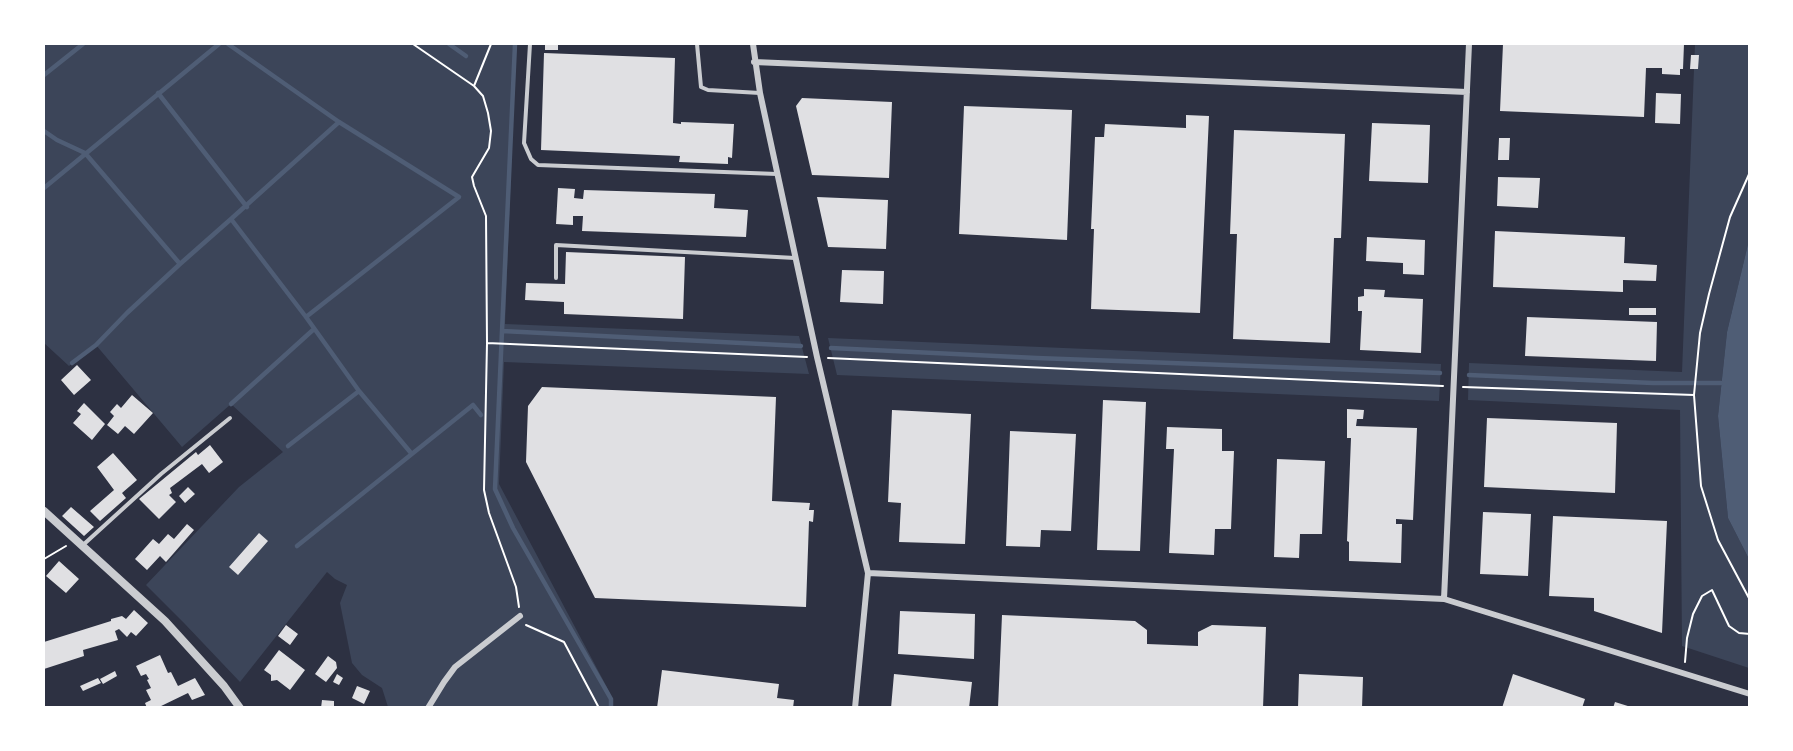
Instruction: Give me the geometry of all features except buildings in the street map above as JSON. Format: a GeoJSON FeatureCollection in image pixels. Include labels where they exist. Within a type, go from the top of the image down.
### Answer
{"type":"FeatureCollection","features":[{"type":"Feature","properties":{"kind":"street"},"geometry":{"type":"LineString","coordinates":[[753,44],[754,62],[777,174],[868,573],[855,708]]}},
{"type":"Feature","properties":{"kind":"street"},"geometry":{"type":"LineString","coordinates":[[1444,599],[1469,44]]}},
{"type":"Feature","properties":{"kind":"street"},"geometry":{"type":"LineString","coordinates":[[754,62],[1467,92]]}},
{"type":"Feature","properties":{"kind":"street"},"geometry":{"type":"LineString","coordinates":[[44,511],[165,621],[224,686],[240,708]]}},
{"type":"Feature","properties":{"kind":"street"},"geometry":{"type":"LineString","coordinates":[[868,573],[1444,599],[1749,694]]}},
{"type":"Feature","properties":{"kind":"street"},"geometry":{"type":"LineString","coordinates":[[428,708],[455,667],[520,616]]}},
{"type":"Feature","properties":{"kind":"lane"},"geometry":{"type":"LineString","coordinates":[[530,44],[524,143],[531,159],[538,165],[777,174]]}},
{"type":"Feature","properties":{"kind":"lane"},"geometry":{"type":"LineString","coordinates":[[697,44],[701,87],[708,90],[760,93]]}},
{"type":"Feature","properties":{"kind":"lane"},"geometry":{"type":"LineString","coordinates":[[556,278],[556,245],[796,258]]}},
{"type":"Feature","properties":{"kind":"lane"},"geometry":{"type":"LineString","coordinates":[[79,543],[230,418]]}},
{"type":"Feature","properties":{"kind":"path"},"geometry":{"type":"LineString","coordinates":[[413,44],[474,86],[483,96],[486,104],[490,131],[489,148],[472,177],[486,216],[487,343],[484,490],[489,513],[516,587],[523,624],[564,642],[599,708]]}},
{"type":"Feature","properties":{"kind":"path"},"geometry":{"type":"LineString","coordinates":[[474,86],[491,44]]}},
{"type":"Feature","properties":{"kind":"path"},"geometry":{"type":"LineString","coordinates":[[1749,172],[1730,217],[1700,333],[1694,395],[1701,486],[1718,540],[1749,600]]}},
{"type":"Feature","properties":{"kind":"path"},"geometry":{"type":"LineString","coordinates":[[487,343],[1454,387],[1694,395]]}},
{"type":"Feature","properties":{"kind":"path"},"geometry":{"type":"LineString","coordinates":[[44,559],[79,543]]}},
{"type":"Feature","properties":{"kind":"path"},"geometry":{"type":"LineString","coordinates":[[1684,674],[1687,638],[1693,614],[1702,596],[1712,590],[1729,626],[1739,633],[1749,634]]}},
{"type":"Feature","properties":{"kind":"shaded area"},"geometry":{"type":"Polygon","coordinates":[[[44,44],[516,44],[505,324],[799,336],[809,374],[504,362],[499,484],[610,693],[611,707],[388,707],[382,688],[362,675],[352,663],[340,603],[347,585],[327,572],[240,682],[146,585],[239,487],[283,452],[231,404],[182,447],[96,345],[69,366],[44,343],[44,44]]]}},
{"type":"Feature","properties":{"kind":"shaded area"},"geometry":{"type":"Polygon","coordinates":[[[1695,44],[1749,44],[1749,240],[1727,332],[1718,416],[1728,518],[1749,559],[1749,668],[1682,646],[1680,410],[1468,400],[1469,363],[1682,372],[1695,44]]]}},
{"type":"Feature","properties":{"kind":"shaded area"},"geometry":{"type":"Polygon","coordinates":[[[1749,240],[1749,559],[1728,518],[1718,416],[1727,332],[1749,240]]]}},
{"type":"Feature","properties":{"kind":"shaded area"},"geometry":{"type":"Polygon","coordinates":[[[828,338],[1441,364],[1439,401],[837,375],[828,338]]]}},
{"type":"Feature","properties":{"kind":"waterway"},"geometry":{"type":"LineString","coordinates":[[44,75],[83,44]]}},
{"type":"Feature","properties":{"kind":"waterway"},"geometry":{"type":"LineString","coordinates":[[44,188],[219,44]]}},
{"type":"Feature","properties":{"kind":"waterway"},"geometry":{"type":"LineString","coordinates":[[228,44],[339,122],[459,197],[306,317]]}},
{"type":"Feature","properties":{"kind":"waterway"},"geometry":{"type":"LineString","coordinates":[[449,44],[466,56]]}},
{"type":"Feature","properties":{"kind":"waterway"},"geometry":{"type":"LineString","coordinates":[[515,44],[502,331],[801,346]]}},
{"type":"Feature","properties":{"kind":"waterway"},"geometry":{"type":"LineString","coordinates":[[158,93],[247,207]]}},
{"type":"Feature","properties":{"kind":"waterway"},"geometry":{"type":"LineString","coordinates":[[231,219],[339,122]]}},
{"type":"Feature","properties":{"kind":"waterway"},"geometry":{"type":"LineString","coordinates":[[44,131],[85,153],[180,264],[231,219],[359,391],[411,453]]}},
{"type":"Feature","properties":{"kind":"waterway"},"geometry":{"type":"LineString","coordinates":[[72,363],[96,345],[180,264]]}},
{"type":"Feature","properties":{"kind":"waterway"},"geometry":{"type":"LineString","coordinates":[[231,404],[314,329]]}},
{"type":"Feature","properties":{"kind":"waterway"},"geometry":{"type":"LineString","coordinates":[[502,331],[495,489],[513,528],[611,699],[611,708]]}},
{"type":"Feature","properties":{"kind":"waterway"},"geometry":{"type":"LineString","coordinates":[[831,348],[1440,373]]}},
{"type":"Feature","properties":{"kind":"waterway"},"geometry":{"type":"LineString","coordinates":[[1469,375],[1653,383],[1721,383]]}},
{"type":"Feature","properties":{"kind":"waterway"},"geometry":{"type":"LineString","coordinates":[[288,446],[359,391]]}},
{"type":"Feature","properties":{"kind":"waterway"},"geometry":{"type":"LineString","coordinates":[[297,546],[473,405],[481,415]]}}]}
